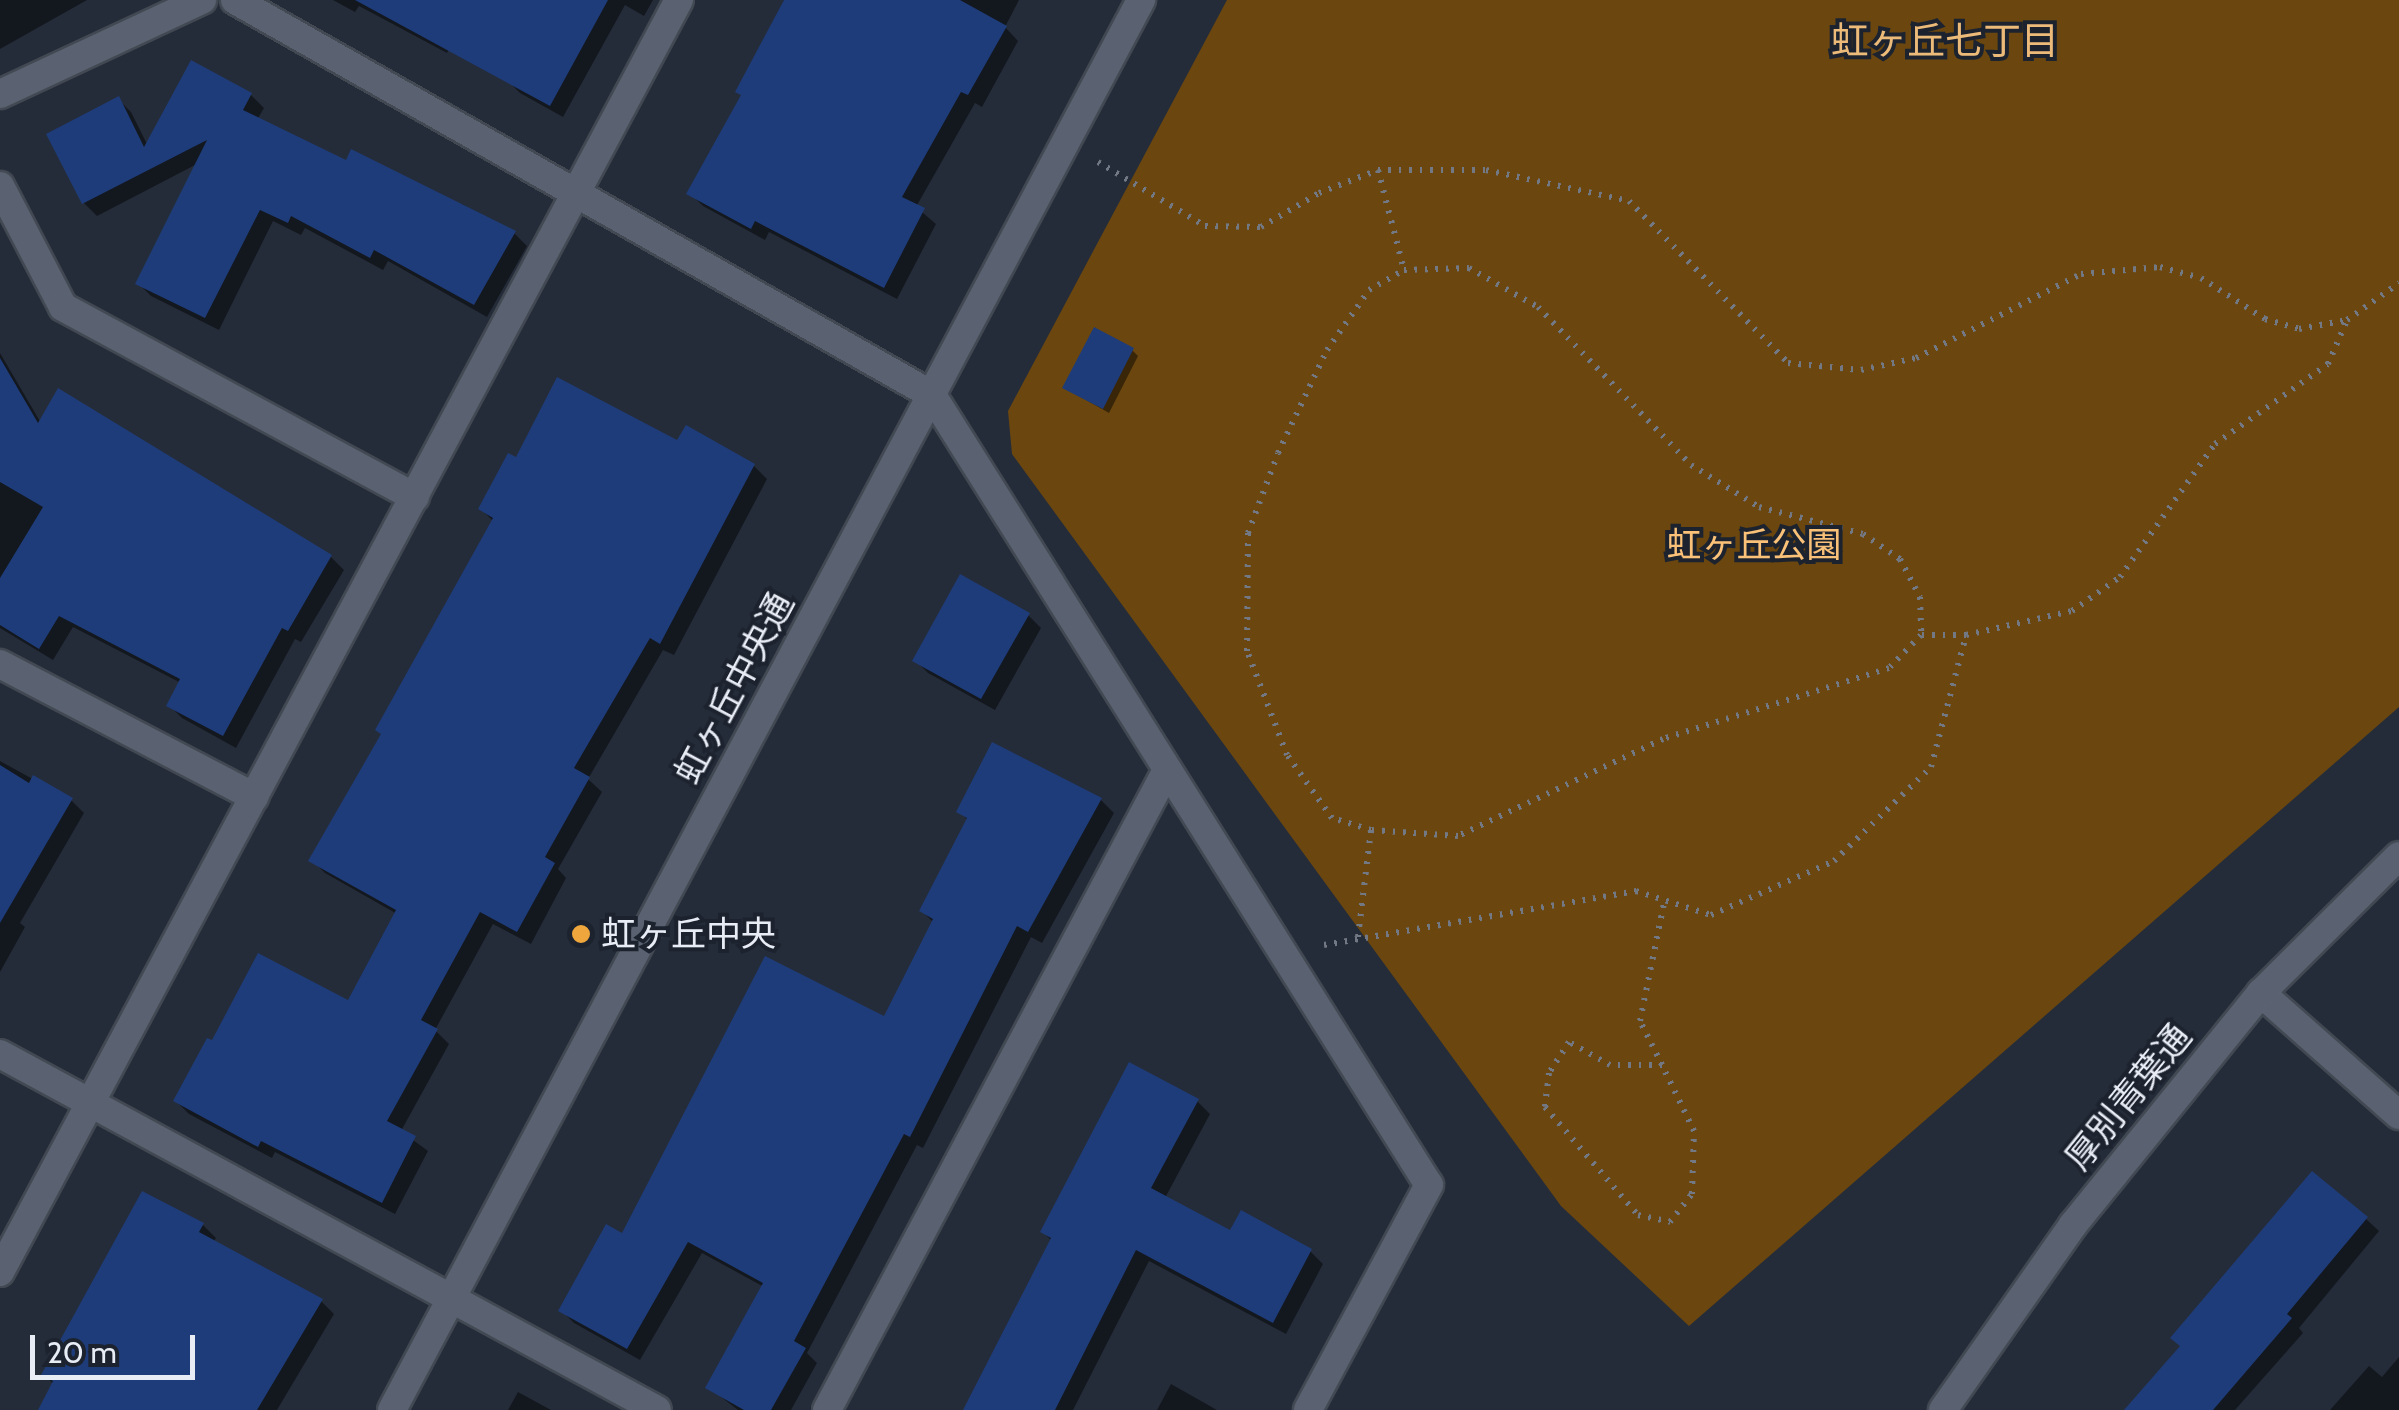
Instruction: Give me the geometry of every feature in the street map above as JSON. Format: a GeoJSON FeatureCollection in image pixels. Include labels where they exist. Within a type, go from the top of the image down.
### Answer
{"type":"FeatureCollection","features":[{"type":"Feature","properties":{"kind":"street"},"geometry":{"type":"LineString","coordinates":[[0,94],[202,0]]}},
{"type":"Feature","properties":{"kind":"street"},"geometry":{"type":"LineString","coordinates":[[235,0],[932,395],[1429,1185],[1308,1410]]}},
{"type":"Feature","properties":{"kind":"street"},"geometry":{"type":"LineString","coordinates":[[0,1272],[678,0]]}},
{"type":"Feature","properties":{"kind":"street","name":"虹ヶ丘中央通"},"geometry":{"type":"LineString","coordinates":[[392,1410],[1141,0]]}},
{"type":"Feature","properties":{"kind":"street"},"geometry":{"type":"LineString","coordinates":[[0,186],[63,307],[415,497]]}},
{"type":"Feature","properties":{"kind":"street"},"geometry":{"type":"LineString","coordinates":[[0,664],[254,796]]}},
{"type":"Feature","properties":{"kind":"street"},"geometry":{"type":"LineString","coordinates":[[827,1410],[1166,772]]}},
{"type":"Feature","properties":{"kind":"street","name":"厚別青葉通"},"geometry":{"type":"LineString","coordinates":[[1943,1410],[2072,1224],[2260,993],[2399,856]]}},
{"type":"Feature","properties":{"kind":"street"},"geometry":{"type":"LineString","coordinates":[[2260,993],[2399,1116]]}},
{"type":"Feature","properties":{"kind":"street"},"geometry":{"type":"LineString","coordinates":[[0,1054],[657,1410]]}},
{"type":"Feature","properties":{"kind":"path"},"geometry":{"type":"LineString","coordinates":[[1066,142],[1205,226],[1260,227],[1318,193],[1378,170],[1486,170],[1630,201],[1788,363],[1861,370],[1916,358],[2080,274],[2160,267],[2200,278],[2265,320],[2299,329],[2347,320],[2399,283]]}},
{"type":"Feature","properties":{"kind":"path"},"geometry":{"type":"LineString","coordinates":[[1378,170],[1404,270]]}},
{"type":"Feature","properties":{"kind":"path"},"geometry":{"type":"LineString","coordinates":[[1469,268],[1538,307],[1692,465],[1759,507],[1863,534],[1900,559],[1920,598],[1920,635],[1889,668],[1663,740],[1458,836],[1371,830],[1332,818],[1287,755],[1247,652],[1248,533],[1278,454],[1327,350],[1369,290],[1404,270],[1469,268]]}},
{"type":"Feature","properties":{"kind":"path"},"geometry":{"type":"LineString","coordinates":[[1920,635],[1966,635],[2072,611],[2120,577],[2215,444],[2328,364],[2347,320]]}},
{"type":"Feature","properties":{"kind":"path"},"geometry":{"type":"LineString","coordinates":[[1284,954],[1358,937],[1636,892],[1711,916],[1834,861],[1931,767],[1966,635]]}},
{"type":"Feature","properties":{"kind":"path"},"geometry":{"type":"LineString","coordinates":[[1358,937],[1371,830]]}},
{"type":"Feature","properties":{"kind":"path"},"geometry":{"type":"LineString","coordinates":[[1662,1065],[1610,1065],[1568,1042],[1549,1073],[1545,1107],[1638,1215],[1670,1222],[1692,1194],[1694,1131],[1662,1065],[1640,1021],[1664,903]]}},
{"type":"Feature","properties":{"kind":"green space","name":"虹ヶ丘公園"},"geometry":{"type":"Polygon","coordinates":[[[1227,0],[2399,0],[2399,707],[1689,1326],[1561,1206],[1012,454],[1008,411],[1227,0]]]}},
{"type":"Feature","properties":{"kind":"building"},"geometry":{"type":"Polygon","coordinates":[[[355,0],[608,0],[550,106],[355,0]]]}},
{"type":"Feature","properties":{"kind":"building"},"geometry":{"type":"Polygon","coordinates":[[[784,0],[960,0],[1007,26],[968,95],[961,92],[902,197],[925,208],[884,288],[755,221],[751,229],[686,194],[741,95],[735,92],[784,0]]]}},
{"type":"Feature","properties":{"kind":"building"},"geometry":{"type":"Polygon","coordinates":[[[191,60],[252,93],[243,110],[346,160],[351,149],[516,231],[474,305],[374,250],[370,258],[291,216],[288,223],[260,210],[205,318],[135,284],[207,140],[82,204],[46,134],[119,96],[144,147],[191,60]]]}},
{"type":"Feature","properties":{"kind":"building"},"geometry":{"type":"Polygon","coordinates":[[[1094,327],[1134,348],[1103,409],[1062,388],[1094,327]]]}},
{"type":"Feature","properties":{"kind":"building"},"geometry":{"type":"Polygon","coordinates":[[[0,358],[38,423],[58,388],[332,555],[288,631],[282,628],[223,736],[166,706],[180,679],[59,616],[39,649],[0,625],[0,578],[43,507],[0,482],[0,358]]]}},
{"type":"Feature","properties":{"kind":"building"},"geometry":{"type":"Polygon","coordinates":[[[557,377],[677,440],[686,425],[755,464],[660,644],[650,638],[574,768],[590,777],[545,857],[555,863],[517,932],[480,912],[421,1020],[438,1029],[387,1121],[416,1136],[382,1203],[261,1141],[258,1147],[173,1101],[207,1038],[212,1040],[258,953],[348,1000],[396,910],[308,861],[381,734],[375,730],[493,518],[478,509],[508,453],[516,457],[557,377]]]}},
{"type":"Feature","properties":{"kind":"building"},"geometry":{"type":"Polygon","coordinates":[[[960,574],[1030,613],[981,699],[912,661],[960,574]]]}},
{"type":"Feature","properties":{"kind":"building"},"geometry":{"type":"Polygon","coordinates":[[[992,742],[1102,798],[1028,932],[1017,926],[910,1137],[904,1134],[794,1341],[806,1348],[771,1410],[744,1410],[705,1388],[763,1283],[688,1242],[627,1349],[558,1311],[606,1224],[622,1233],[765,956],[884,1016],[933,919],[919,911],[967,818],[956,812],[992,742]]]}},
{"type":"Feature","properties":{"kind":"building"},"geometry":{"type":"Polygon","coordinates":[[[0,765],[29,783],[33,775],[73,798],[0,923],[0,765]]]}},
{"type":"Feature","properties":{"kind":"building"},"geometry":{"type":"Polygon","coordinates":[[[1129,1062],[1199,1099],[1151,1188],[1230,1230],[1241,1210],[1312,1249],[1273,1323],[1136,1250],[1055,1410],[963,1410],[1051,1238],[1040,1232],[1129,1062]]]}},
{"type":"Feature","properties":{"kind":"building"},"geometry":{"type":"Polygon","coordinates":[[[2312,1171],[2368,1217],[2287,1314],[2292,1318],[2213,1410],[2124,1410],[2180,1346],[2170,1338],[2312,1171]]]}},
{"type":"Feature","properties":{"kind":"building"},"geometry":{"type":"Polygon","coordinates":[[[142,1191],[204,1223],[199,1232],[323,1299],[257,1410],[38,1410],[53,1381],[41,1375],[142,1191]]]}},
{"type":"Feature","properties":{"kind":"place","name":"虹ヶ丘中央"},"geometry":{"type":"Point","coordinates":[581,934]}},
{"type":"Feature","properties":{"kind":"district","name":"虹ヶ丘七丁目"},"geometry":{"type":"Point","coordinates":[1945,41]}}]}
